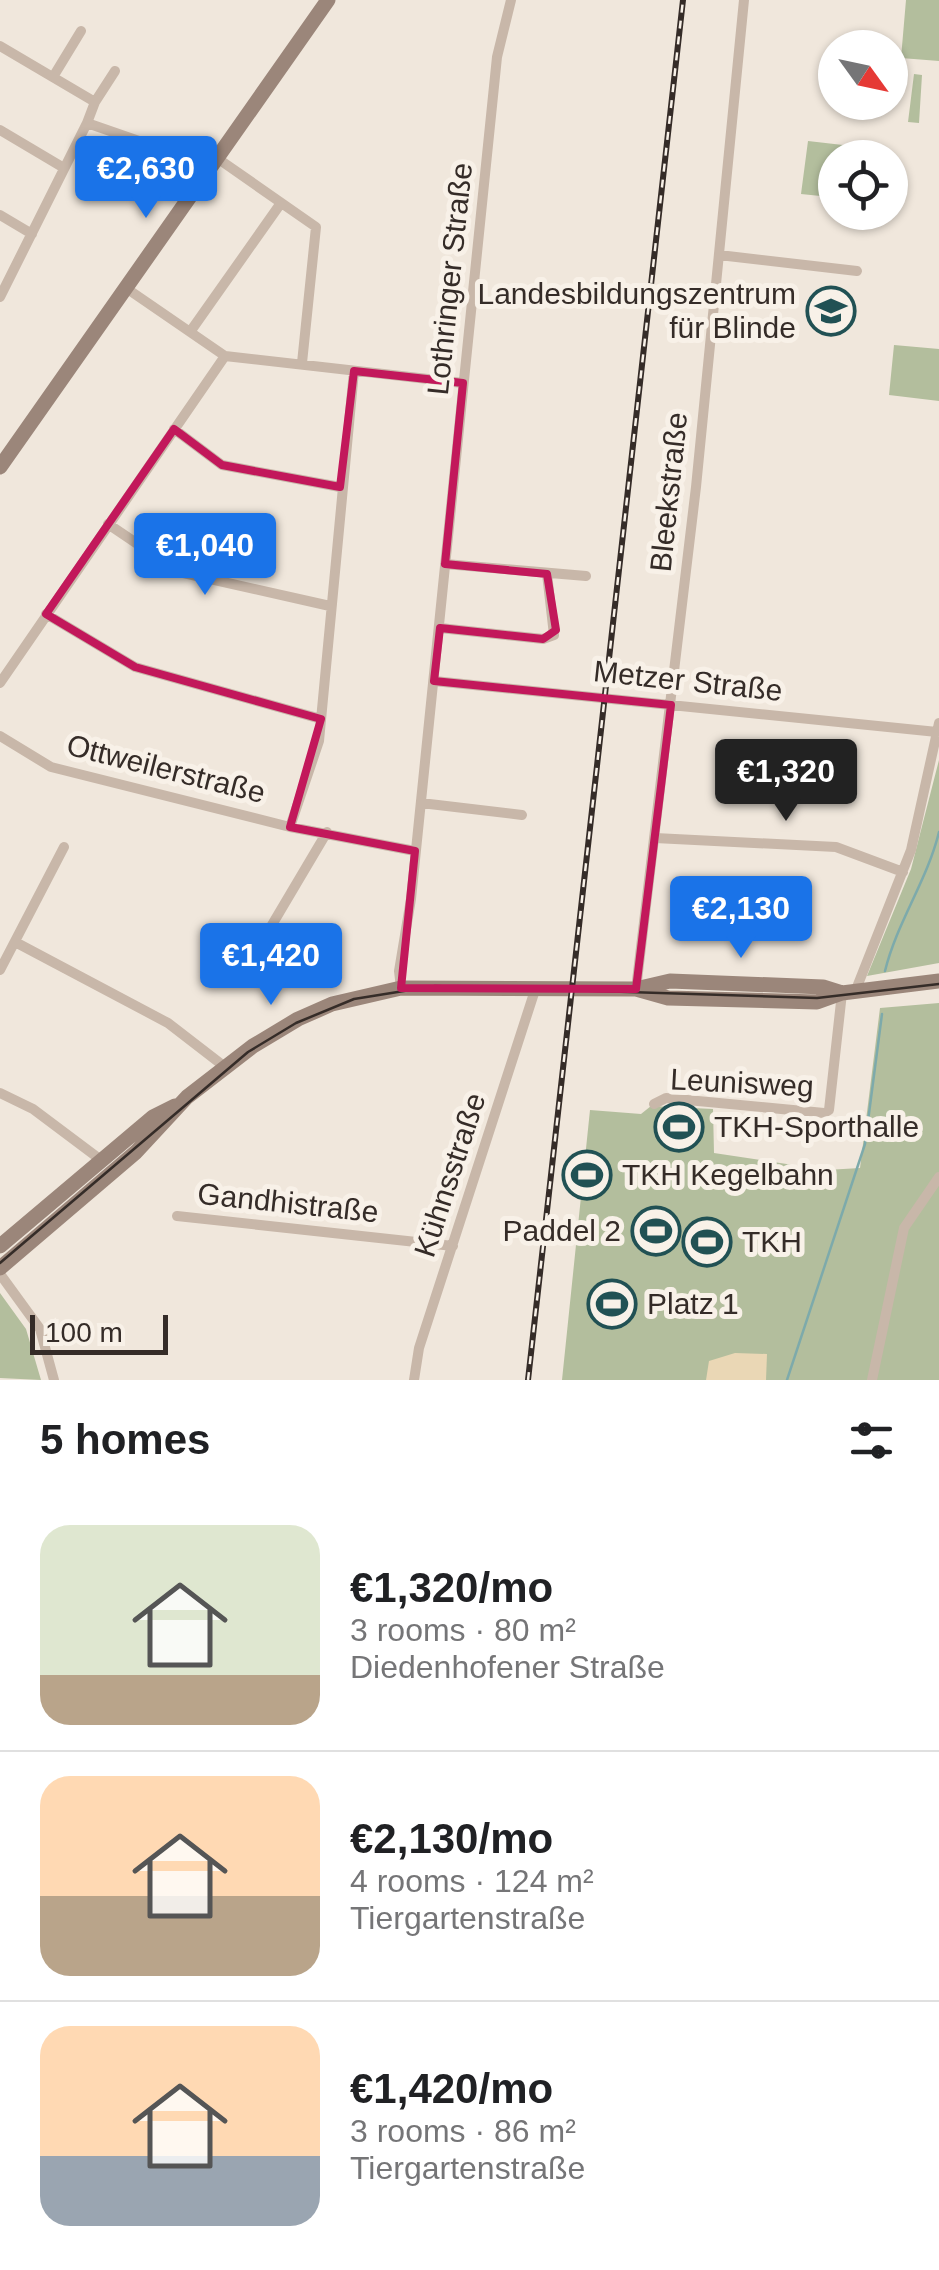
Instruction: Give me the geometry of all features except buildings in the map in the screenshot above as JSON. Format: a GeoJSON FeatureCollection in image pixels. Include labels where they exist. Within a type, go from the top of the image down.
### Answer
{"type":"FeatureCollection","features":[{"type":"Feature","properties":{"kind":"main road"},"geometry":{"type":"LineString","coordinates":[[0,467],[328,0]]}},
{"type":"Feature","properties":{"kind":"main road"},"geometry":{"type":"LineString","coordinates":[[0,1271],[144,1144],[179,1104],[225,1067],[298,1019],[332,1004],[401,988],[537,986],[636,990],[674,981],[823,986],[849,993],[939,982]]}},
{"type":"Feature","properties":{"kind":"main road"},"geometry":{"type":"LineString","coordinates":[[0,1246],[153,1117],[179,1104]]}},
{"type":"Feature","properties":{"kind":"street","name":"Lothringer Straße"},"geometry":{"type":"LineString","coordinates":[[401,988],[398,972],[416,851],[497,57],[511,0]]}},
{"type":"Feature","properties":{"kind":"street","name":"Bleekstraße"},"geometry":{"type":"LineString","coordinates":[[636,990],[744,0]]}},
{"type":"Feature","properties":{"kind":"street"},"geometry":{"type":"LineString","coordinates":[[53,77],[81,30]]}},
{"type":"Feature","properties":{"kind":"street"},"geometry":{"type":"LineString","coordinates":[[0,46],[95,102]]}},
{"type":"Feature","properties":{"kind":"street"},"geometry":{"type":"LineString","coordinates":[[0,297],[95,102],[115,72]]}},
{"type":"Feature","properties":{"kind":"street"},"geometry":{"type":"LineString","coordinates":[[87,123],[214,162],[316,228],[302,364]]}},
{"type":"Feature","properties":{"kind":"street"},"geometry":{"type":"LineString","coordinates":[[0,130],[64,168]]}},
{"type":"Feature","properties":{"kind":"street"},"geometry":{"type":"LineString","coordinates":[[190,332],[281,204]]}},
{"type":"Feature","properties":{"kind":"street"},"geometry":{"type":"LineString","coordinates":[[0,216],[32,234]]}},
{"type":"Feature","properties":{"kind":"street"},"geometry":{"type":"LineString","coordinates":[[719,256],[857,271]]}},
{"type":"Feature","properties":{"kind":"street"},"geometry":{"type":"LineString","coordinates":[[126,288],[225,356],[463,383]]}},
{"type":"Feature","properties":{"kind":"street"},"geometry":{"type":"LineString","coordinates":[[0,683],[225,356]]}},
{"type":"Feature","properties":{"kind":"street"},"geometry":{"type":"LineString","coordinates":[[290,826],[319,741],[354,371]]}},
{"type":"Feature","properties":{"kind":"street"},"geometry":{"type":"LineString","coordinates":[[174,429],[222,465],[340,488]]}},
{"type":"Feature","properties":{"kind":"street"},"geometry":{"type":"LineString","coordinates":[[108,524],[179,572],[330,606]]}},
{"type":"Feature","properties":{"kind":"street"},"geometry":{"type":"LineString","coordinates":[[446,564],[586,576]]}},
{"type":"Feature","properties":{"kind":"street"},"geometry":{"type":"LineString","coordinates":[[440,628],[543,639],[554,636],[547,574]]}},
{"type":"Feature","properties":{"kind":"street"},"geometry":{"type":"LineString","coordinates":[[46,614],[135,667],[321,719]]}},
{"type":"Feature","properties":{"kind":"street","name":"Metzer Straße"},"geometry":{"type":"LineString","coordinates":[[434,681],[938,727]]}},
{"type":"Feature","properties":{"kind":"street"},"geometry":{"type":"LineString","coordinates":[[849,993],[903,872],[938,727]]}},
{"type":"Feature","properties":{"kind":"street","name":"Ottweilerstraße"},"geometry":{"type":"LineString","coordinates":[[0,736],[50,766],[290,826],[416,851]]}},
{"type":"Feature","properties":{"kind":"street"},"geometry":{"type":"LineString","coordinates":[[421,803],[522,815]]}},
{"type":"Feature","properties":{"kind":"street"},"geometry":{"type":"LineString","coordinates":[[263,940],[327,832]]}},
{"type":"Feature","properties":{"kind":"street"},"geometry":{"type":"LineString","coordinates":[[655,838],[836,846],[903,872]]}},
{"type":"Feature","properties":{"kind":"street"},"geometry":{"type":"LineString","coordinates":[[0,970],[64,848]]}},
{"type":"Feature","properties":{"kind":"street"},"geometry":{"type":"LineString","coordinates":[[17,944],[168,1023],[225,1067]]}},
{"type":"Feature","properties":{"kind":"street","name":"Kühnsstraße"},"geometry":{"type":"LineString","coordinates":[[414,1380],[419,1348],[537,986]]}},
{"type":"Feature","properties":{"kind":"street","name":"Leunisweg"},"geometry":{"type":"LineString","coordinates":[[654,1104],[666,1098],[824,1114],[829,1110],[849,993]]}},
{"type":"Feature","properties":{"kind":"street"},"geometry":{"type":"LineString","coordinates":[[0,1093],[34,1109],[100,1160]]}},
{"type":"Feature","properties":{"kind":"street"},"geometry":{"type":"LineString","coordinates":[[872,1380],[904,1228],[939,1176]]}},
{"type":"Feature","properties":{"kind":"street","name":"Gandhistraße"},"geometry":{"type":"LineString","coordinates":[[177,1216],[452,1246]]}},
{"type":"Feature","properties":{"kind":"street"},"geometry":{"type":"LineString","coordinates":[[0,1271],[40,1329],[54,1380]]}},
{"type":"Feature","properties":{"kind":"highlighted area"},"geometry":{"type":"Polygon","coordinates":[[[354,371],[463,383],[445,564],[547,574],[556,630],[543,639],[440,628],[434,681],[671,705],[636,989],[401,988],[415,851],[290,827],[321,719],[135,667],[46,614],[174,429],[222,465],[340,487],[354,371]]]}},
{"type":"Feature","properties":{"kind":"green space"},"geometry":{"type":"Polygon","coordinates":[[[906,0],[939,0],[939,61],[908,59],[908,30],[903,30],[906,0]]]}},
{"type":"Feature","properties":{"kind":"green space"},"geometry":{"type":"Polygon","coordinates":[[[914,74],[922,75],[919,123],[908,122],[914,74]]]}},
{"type":"Feature","properties":{"kind":"green space"},"geometry":{"type":"Polygon","coordinates":[[[808,141],[818,142],[818,196],[801,194],[808,141]]]}},
{"type":"Feature","properties":{"kind":"green space"},"geometry":{"type":"Polygon","coordinates":[[[894,345],[939,349],[939,401],[889,395],[894,345]]]}},
{"type":"Feature","properties":{"kind":"green space"},"geometry":{"type":"Polygon","coordinates":[[[939,760],[939,963],[867,976],[911,869],[939,760]]]}},
{"type":"Feature","properties":{"kind":"green space","name":"TKH"},"geometry":{"type":"Polygon","coordinates":[[[939,1003],[939,1380],[562,1380],[590,1110],[641,1114],[651,1106],[713,1109],[714,1153],[826,1170],[860,1168],[880,1008],[939,1003]]]}},
{"type":"Feature","properties":{"kind":"green space"},"geometry":{"type":"Polygon","coordinates":[[[0,1293],[26,1329],[41,1380],[0,1378],[0,1293]]]}},
{"type":"Feature","properties":{"kind":"sand"},"geometry":{"type":"Polygon","coordinates":[[[735,1353],[767,1354],[766,1380],[706,1380],[709,1361],[735,1353]]]}},
{"type":"Feature","properties":{"kind":"waterway"},"geometry":{"type":"LineString","coordinates":[[885,971],[939,832]]}},
{"type":"Feature","properties":{"kind":"waterway"},"geometry":{"type":"LineString","coordinates":[[787,1380],[865,1144],[882,1014]]}},
{"type":"Feature","properties":{"kind":"tram line"},"geometry":{"type":"LineString","coordinates":[[0,1263],[248,1052],[296,1023],[354,999],[435,986],[817,998],[939,984]]}},
{"type":"Feature","properties":{"kind":"railway"},"geometry":{"type":"LineString","coordinates":[[528,1380],[683,0]]}},
{"type":"Feature","properties":{"kind":"place","name":"Landesbildungszentrum für Blinde"},"geometry":{"type":"Point","coordinates":[831,311]}},
{"type":"Feature","properties":{"kind":"place","name":"TKH-Sporthalle"},"geometry":{"type":"Point","coordinates":[679,1127]}},
{"type":"Feature","properties":{"kind":"place","name":"TKH Kegelbahn"},"geometry":{"type":"Point","coordinates":[587,1175]}},
{"type":"Feature","properties":{"kind":"place","name":"Paddel 2"},"geometry":{"type":"Point","coordinates":[656,1231]}},
{"type":"Feature","properties":{"kind":"place","name":"TKH"},"geometry":{"type":"Point","coordinates":[707,1242]}},
{"type":"Feature","properties":{"kind":"place","name":"Platz 1"},"geometry":{"type":"Point","coordinates":[612,1304]}}]}
